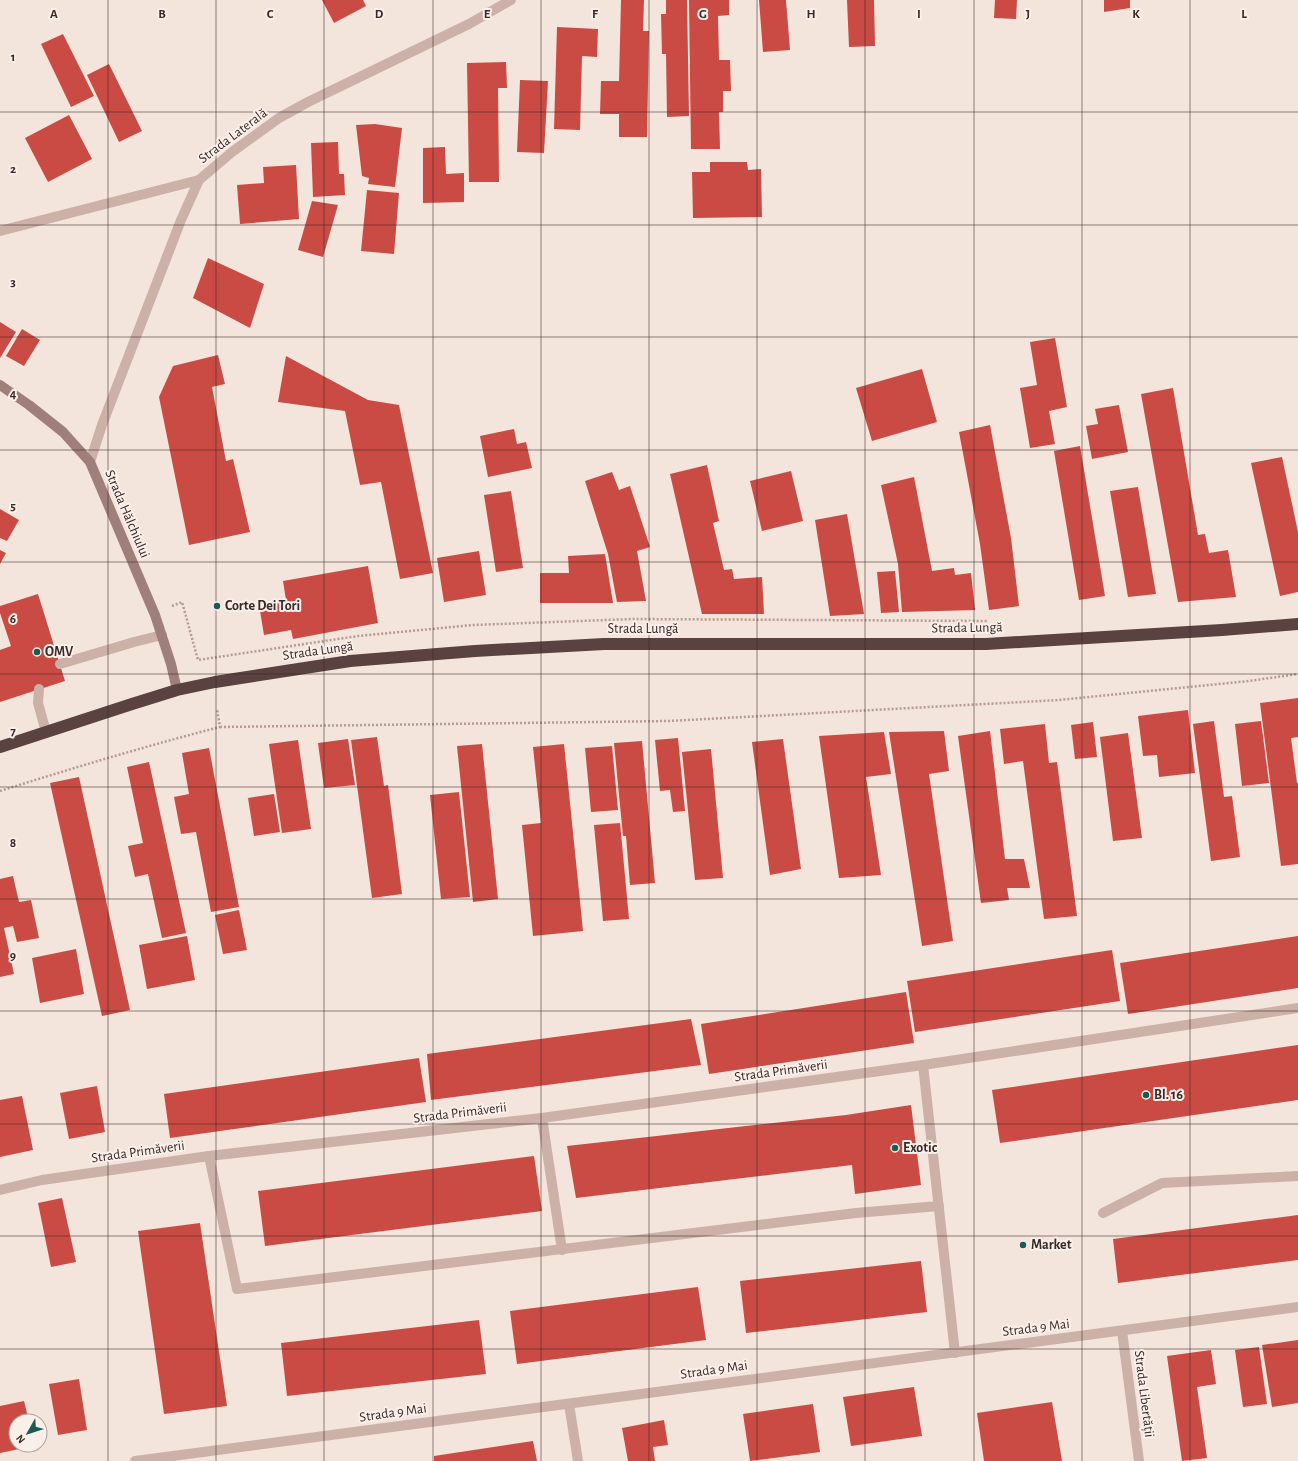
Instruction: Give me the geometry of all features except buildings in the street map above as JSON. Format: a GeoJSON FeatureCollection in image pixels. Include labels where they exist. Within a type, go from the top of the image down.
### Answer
{"type":"FeatureCollection","features":[{"type":"Feature","properties":{"kind":"highway","name":"Strada Lungă"},"geometry":{"type":"LineString","coordinates":[[0,747],[177,690],[215,682],[350,661],[475,651],[604,644],[986,644],[1298,624]]}},
{"type":"Feature","properties":{"kind":"main road","name":"Strada Hălchiului"},"geometry":{"type":"LineString","coordinates":[[0,385],[30,405],[63,432],[90,462],[162,635],[177,690]]}},
{"type":"Feature","properties":{"kind":"street","name":"Strada Laterală"},"geometry":{"type":"LineString","coordinates":[[90,462],[102,425],[181,220],[199,180],[232,152],[279,118],[308,102],[468,24],[510,0]]}},
{"type":"Feature","properties":{"kind":"street"},"geometry":{"type":"LineString","coordinates":[[0,231],[199,180]]}},
{"type":"Feature","properties":{"kind":"street"},"geometry":{"type":"LineString","coordinates":[[60,664],[162,635]]}},
{"type":"Feature","properties":{"kind":"street"},"geometry":{"type":"LineString","coordinates":[[38,690],[38,703],[46,732]]}},
{"type":"Feature","properties":{"kind":"street","name":"Strada Primăverii"},"geometry":{"type":"LineString","coordinates":[[0,1190],[42,1180],[209,1156],[542,1118],[923,1065],[1298,1008]]}},
{"type":"Feature","properties":{"kind":"street"},"geometry":{"type":"LineString","coordinates":[[923,1065],[955,1352]]}},
{"type":"Feature","properties":{"kind":"street"},"geometry":{"type":"LineString","coordinates":[[542,1118],[562,1250]]}},
{"type":"Feature","properties":{"kind":"street"},"geometry":{"type":"LineString","coordinates":[[209,1156],[237,1288],[562,1250],[856,1213],[939,1206]]}},
{"type":"Feature","properties":{"kind":"street"},"geometry":{"type":"LineString","coordinates":[[1103,1213],[1162,1183],[1298,1176]]}},
{"type":"Feature","properties":{"kind":"street","name":"Strada 9 Mai"},"geometry":{"type":"LineString","coordinates":[[134,1461],[1298,1308]]}},
{"type":"Feature","properties":{"kind":"street","name":"Strada Libertății"},"geometry":{"type":"LineString","coordinates":[[1122,1331],[1139,1461]]}},
{"type":"Feature","properties":{"kind":"street"},"geometry":{"type":"LineString","coordinates":[[569,1404],[578,1461]]}},
{"type":"Feature","properties":{"kind":"path"},"geometry":{"type":"LineString","coordinates":[[0,791],[159,743],[220,727],[669,721],[1059,700],[1249,681],[1298,674]]}},
{"type":"Feature","properties":{"kind":"path"},"geometry":{"type":"LineString","coordinates":[[217,709],[220,727]]}},
{"type":"Feature","properties":{"kind":"place","name":"Corte Dei Tori"},"geometry":{"type":"Point","coordinates":[217,606]}},
{"type":"Feature","properties":{"kind":"place","name":"OMV"},"geometry":{"type":"Point","coordinates":[37,652]}},
{"type":"Feature","properties":{"kind":"place","name":"Bl. 16"},"geometry":{"type":"Point","coordinates":[1146,1095]}},
{"type":"Feature","properties":{"kind":"place","name":"Exotic"},"geometry":{"type":"Point","coordinates":[895,1148]}},
{"type":"Feature","properties":{"kind":"place","name":"Market"},"geometry":{"type":"Point","coordinates":[1023,1245]}}]}
